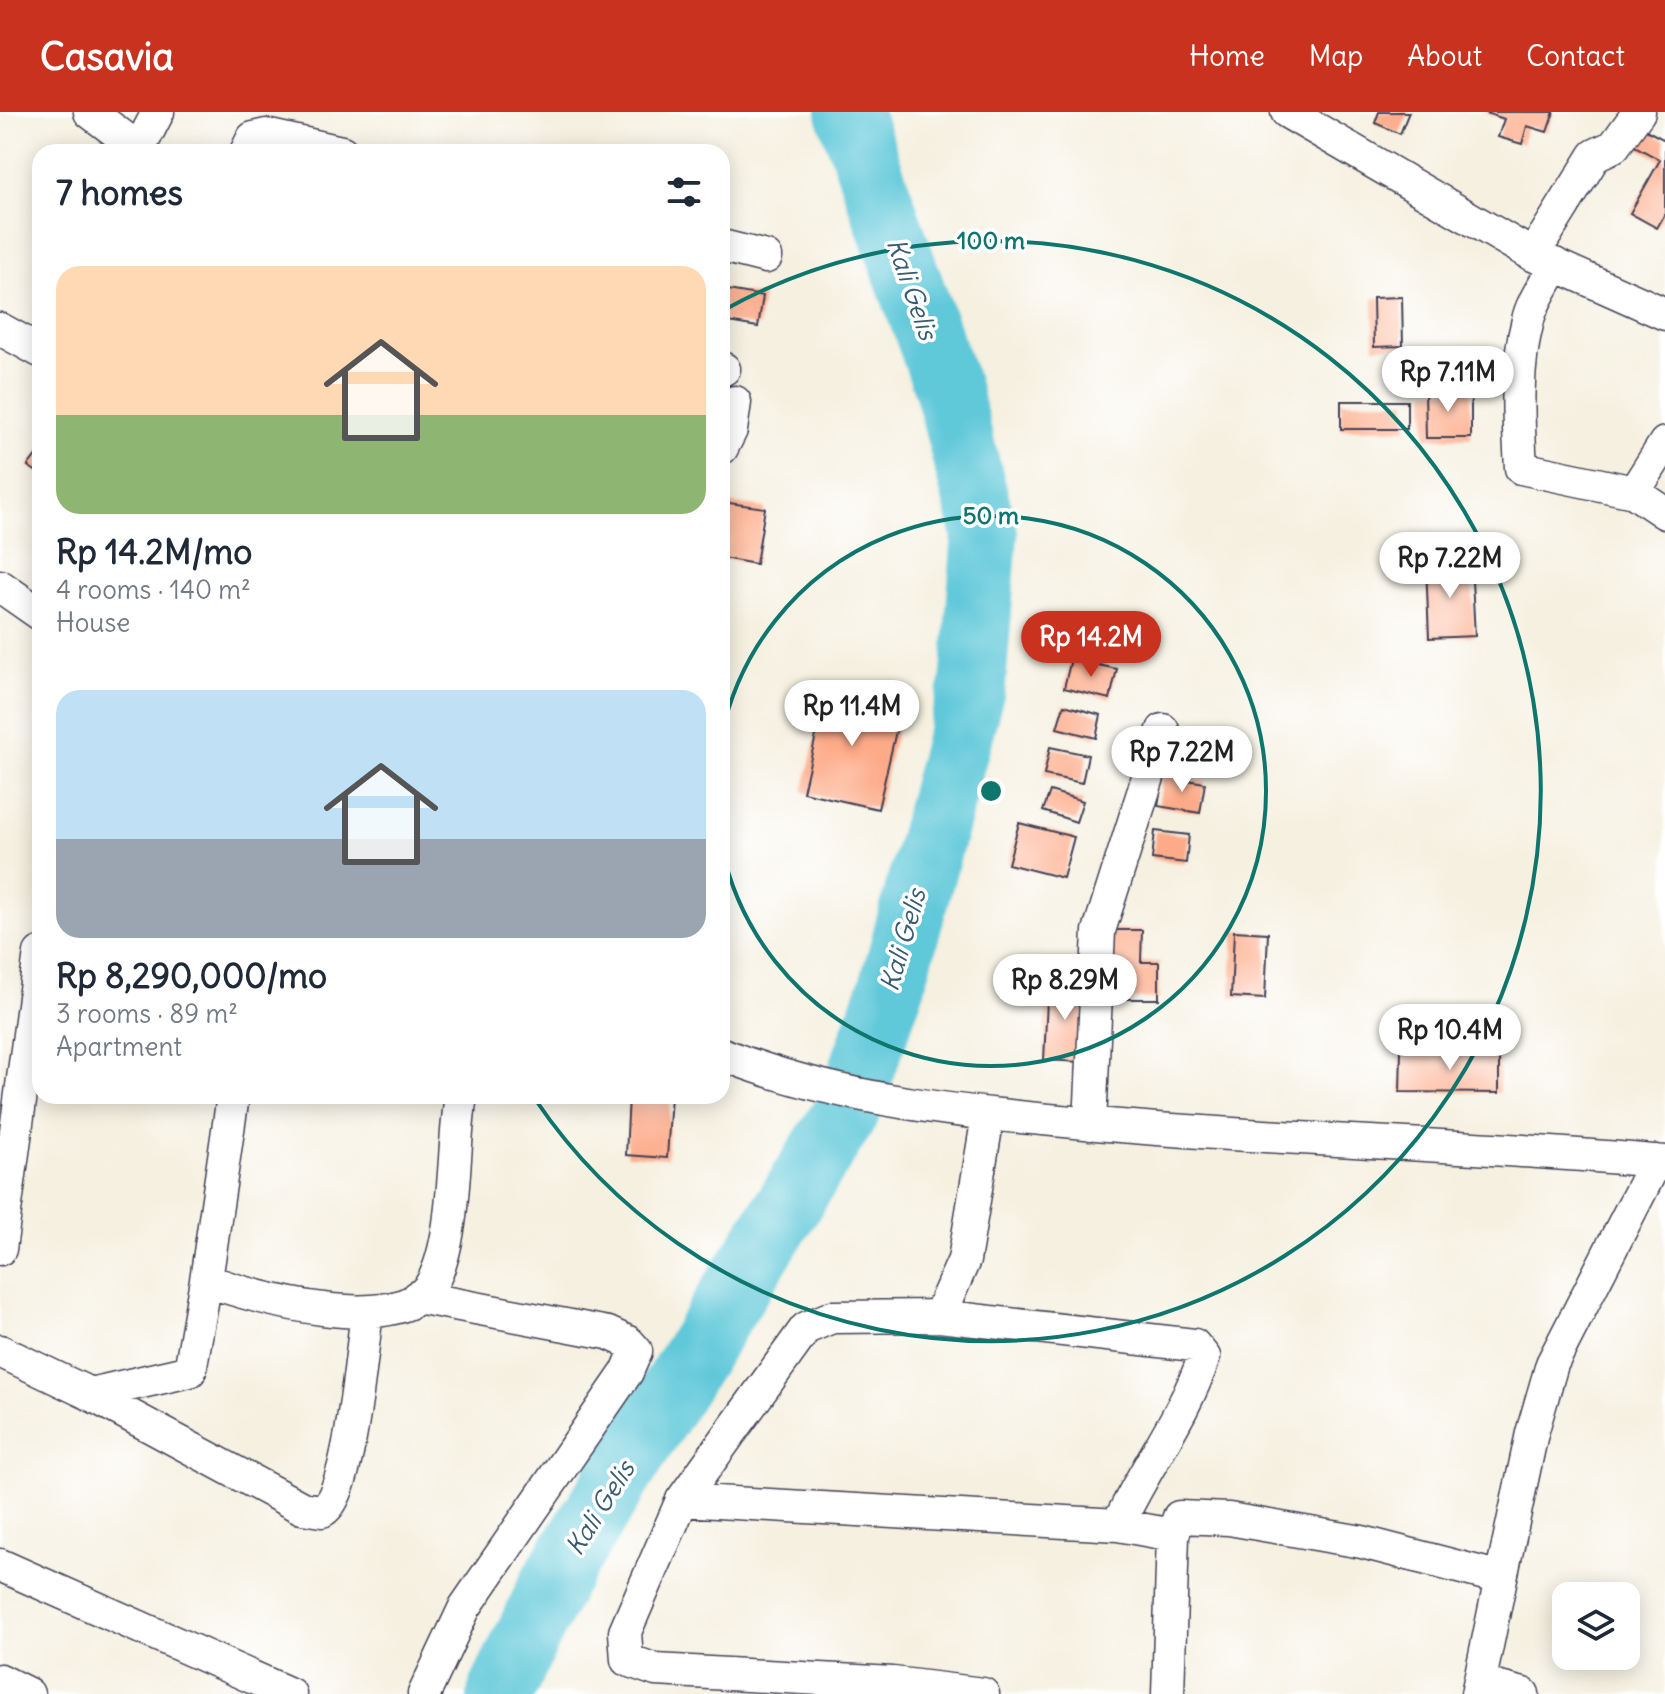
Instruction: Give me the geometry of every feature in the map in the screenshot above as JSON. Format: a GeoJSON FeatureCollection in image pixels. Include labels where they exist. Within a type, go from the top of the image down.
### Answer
{"type":"FeatureCollection","features":[{"type":"Feature","properties":{"kind":"street"},"geometry":{"type":"LineString","coordinates":[[90,112],[132,144]]}},
{"type":"Feature","properties":{"kind":"street"},"geometry":{"type":"LineString","coordinates":[[144,144],[158,112]]}},
{"type":"Feature","properties":{"kind":"street"},"geometry":{"type":"LineString","coordinates":[[1287,112],[1544,260],[1665,314]]}},
{"type":"Feature","properties":{"kind":"street"},"geometry":{"type":"LineString","coordinates":[[1639,112],[1614,146],[1595,155],[1544,260],[1528,318],[1516,391],[1521,468],[1634,492],[1665,513]]}},
{"type":"Feature","properties":{"kind":"street"},"geometry":{"type":"LineString","coordinates":[[250,144],[253,138],[266,135],[306,144]]}},
{"type":"Feature","properties":{"kind":"street"},"geometry":{"type":"LineString","coordinates":[[730,248],[766,257]]}},
{"type":"Feature","properties":{"kind":"street"},"geometry":{"type":"LineString","coordinates":[[0,329],[32,347]]}},
{"type":"Feature","properties":{"kind":"street"},"geometry":{"type":"LineString","coordinates":[[730,432],[735,402]]}},
{"type":"Feature","properties":{"kind":"street"},"geometry":{"type":"LineString","coordinates":[[1634,492],[1665,443]]}},
{"type":"Feature","properties":{"kind":"street"},"geometry":{"type":"LineString","coordinates":[[0,586],[32,608]]}},
{"type":"Feature","properties":{"kind":"street"},"geometry":{"type":"LineString","coordinates":[[1090,1124],[1099,931],[1163,730]]}},
{"type":"Feature","properties":{"kind":"street"},"geometry":{"type":"LineString","coordinates":[[0,1249],[7,1158],[32,1003]]}},
{"type":"Feature","properties":{"kind":"street"},"geometry":{"type":"LineString","coordinates":[[730,1056],[825,1085],[929,1108],[988,1116],[1251,1138],[1451,1145],[1660,1161],[1552,1364],[1532,1433],[1478,1688],[1523,1694]]}},
{"type":"Feature","properties":{"kind":"street"},"geometry":{"type":"LineString","coordinates":[[90,1394],[190,1371],[195,1360],[232,1104]]}},
{"type":"Feature","properties":{"kind":"street"},"geometry":{"type":"LineString","coordinates":[[206,1280],[320,1307],[367,1312],[383,1311],[417,1297],[431,1286],[441,1260],[460,1104]]}},
{"type":"Feature","properties":{"kind":"street"},"geometry":{"type":"LineString","coordinates":[[939,1316],[964,1260],[988,1116]]}},
{"type":"Feature","properties":{"kind":"street"},"geometry":{"type":"LineString","coordinates":[[417,1297],[608,1333],[628,1342],[636,1351],[627,1372],[465,1607],[424,1694]]}},
{"type":"Feature","properties":{"kind":"street"},"geometry":{"type":"LineString","coordinates":[[0,1351],[90,1394],[302,1508],[322,1511],[332,1505],[337,1494],[348,1451],[367,1312]]}},
{"type":"Feature","properties":{"kind":"street"},"geometry":{"type":"LineString","coordinates":[[983,1694],[656,1670],[627,1660],[625,1632],[682,1500],[806,1328],[832,1317],[939,1316],[1194,1345],[1204,1357],[1194,1386],[1147,1465],[1118,1525]]}},
{"type":"Feature","properties":{"kind":"street"},"geometry":{"type":"LineString","coordinates":[[682,1500],[1118,1525],[1173,1535]]}},
{"type":"Feature","properties":{"kind":"street"},"geometry":{"type":"LineString","coordinates":[[1168,1694],[1173,1535],[1175,1522],[1186,1515],[1229,1519],[1362,1542],[1501,1578]]}},
{"type":"Feature","properties":{"kind":"street"},"geometry":{"type":"LineString","coordinates":[[0,1565],[290,1694]]}},
{"type":"Feature","properties":{"kind":"street"},"geometry":{"type":"LineString","coordinates":[[0,1680],[28,1694]]}},
{"type":"Feature","properties":{"kind":"building"},"geometry":{"type":"Polygon","coordinates":[[[1379,112],[1409,112],[1400,134],[1375,123],[1379,112]]]}},
{"type":"Feature","properties":{"kind":"building"},"geometry":{"type":"Polygon","coordinates":[[[1483,112],[1554,112],[1547,132],[1527,126],[1522,144],[1498,137],[1504,119],[1483,112]]]}},
{"type":"Feature","properties":{"kind":"building"},"geometry":{"type":"Polygon","coordinates":[[[1642,128],[1665,140],[1665,214],[1657,228],[1630,213],[1660,160],[1633,145],[1642,128]]]}},
{"type":"Feature","properties":{"kind":"building"},"geometry":{"type":"Polygon","coordinates":[[[730,290],[763,296],[758,327],[730,322],[730,290]]]}},
{"type":"Feature","properties":{"kind":"building"},"geometry":{"type":"Polygon","coordinates":[[[1402,297],[1403,346],[1374,347],[1373,298],[1402,297]]]}},
{"type":"Feature","properties":{"kind":"building"},"geometry":{"type":"Polygon","coordinates":[[[1471,390],[1471,438],[1426,438],[1425,391],[1471,390]]]}},
{"type":"Feature","properties":{"kind":"building"},"geometry":{"type":"Polygon","coordinates":[[[1341,401],[1407,401],[1407,429],[1341,429],[1341,401]]]}},
{"type":"Feature","properties":{"kind":"building"},"geometry":{"type":"Polygon","coordinates":[[[730,503],[765,508],[756,564],[730,559],[730,503]]]}},
{"type":"Feature","properties":{"kind":"building"},"geometry":{"type":"Polygon","coordinates":[[[1471,562],[1475,636],[1429,638],[1426,564],[1471,562]]]}},
{"type":"Feature","properties":{"kind":"building"},"geometry":{"type":"Polygon","coordinates":[[[1071,659],[1117,669],[1110,699],[1064,688],[1071,659]]]}},
{"type":"Feature","properties":{"kind":"building"},"geometry":{"type":"Polygon","coordinates":[[[827,688],[902,705],[878,809],[803,792],[827,688]]]}},
{"type":"Feature","properties":{"kind":"building"},"geometry":{"type":"Polygon","coordinates":[[[1064,705],[1101,715],[1096,738],[1057,728],[1064,705]]]}},
{"type":"Feature","properties":{"kind":"building"},"geometry":{"type":"Polygon","coordinates":[[[1050,747],[1088,755],[1082,783],[1044,775],[1050,747]]]}},
{"type":"Feature","properties":{"kind":"building"},"geometry":{"type":"Polygon","coordinates":[[[1163,776],[1205,783],[1200,813],[1158,806],[1163,776]]]}},
{"type":"Feature","properties":{"kind":"building"},"geometry":{"type":"Polygon","coordinates":[[[1050,791],[1083,801],[1076,822],[1043,811],[1050,791]]]}},
{"type":"Feature","properties":{"kind":"building"},"geometry":{"type":"Polygon","coordinates":[[[1019,823],[1074,837],[1063,878],[1008,864],[1019,823]]]}},
{"type":"Feature","properties":{"kind":"building"},"geometry":{"type":"Polygon","coordinates":[[[1155,831],[1189,835],[1186,863],[1152,859],[1155,831]]]}},
{"type":"Feature","properties":{"kind":"building"},"geometry":{"type":"Polygon","coordinates":[[[1108,930],[1142,930],[1141,962],[1159,962],[1159,999],[1107,999],[1108,930]]]}},
{"type":"Feature","properties":{"kind":"building"},"geometry":{"type":"Polygon","coordinates":[[[1234,931],[1268,933],[1265,999],[1231,997],[1234,931]]]}},
{"type":"Feature","properties":{"kind":"building"},"geometry":{"type":"Polygon","coordinates":[[[1048,981],[1086,983],[1082,1062],[1044,1060],[1048,981]]]}},
{"type":"Feature","properties":{"kind":"building"},"geometry":{"type":"Polygon","coordinates":[[[1401,1050],[1499,1051],[1499,1093],[1400,1092],[1401,1050]]]}},
{"type":"Feature","properties":{"kind":"building"},"geometry":{"type":"Polygon","coordinates":[[[629,1104],[670,1104],[667,1158],[626,1155],[629,1104]]]}},
{"type":"Feature","properties":{"kind":"waterway","name":"Kali Gelis"},"geometry":{"type":"LineString","coordinates":[[500,1694],[554,1581],[848,1109],[893,983],[973,685],[985,534],[947,388],[849,112]]}}]}
